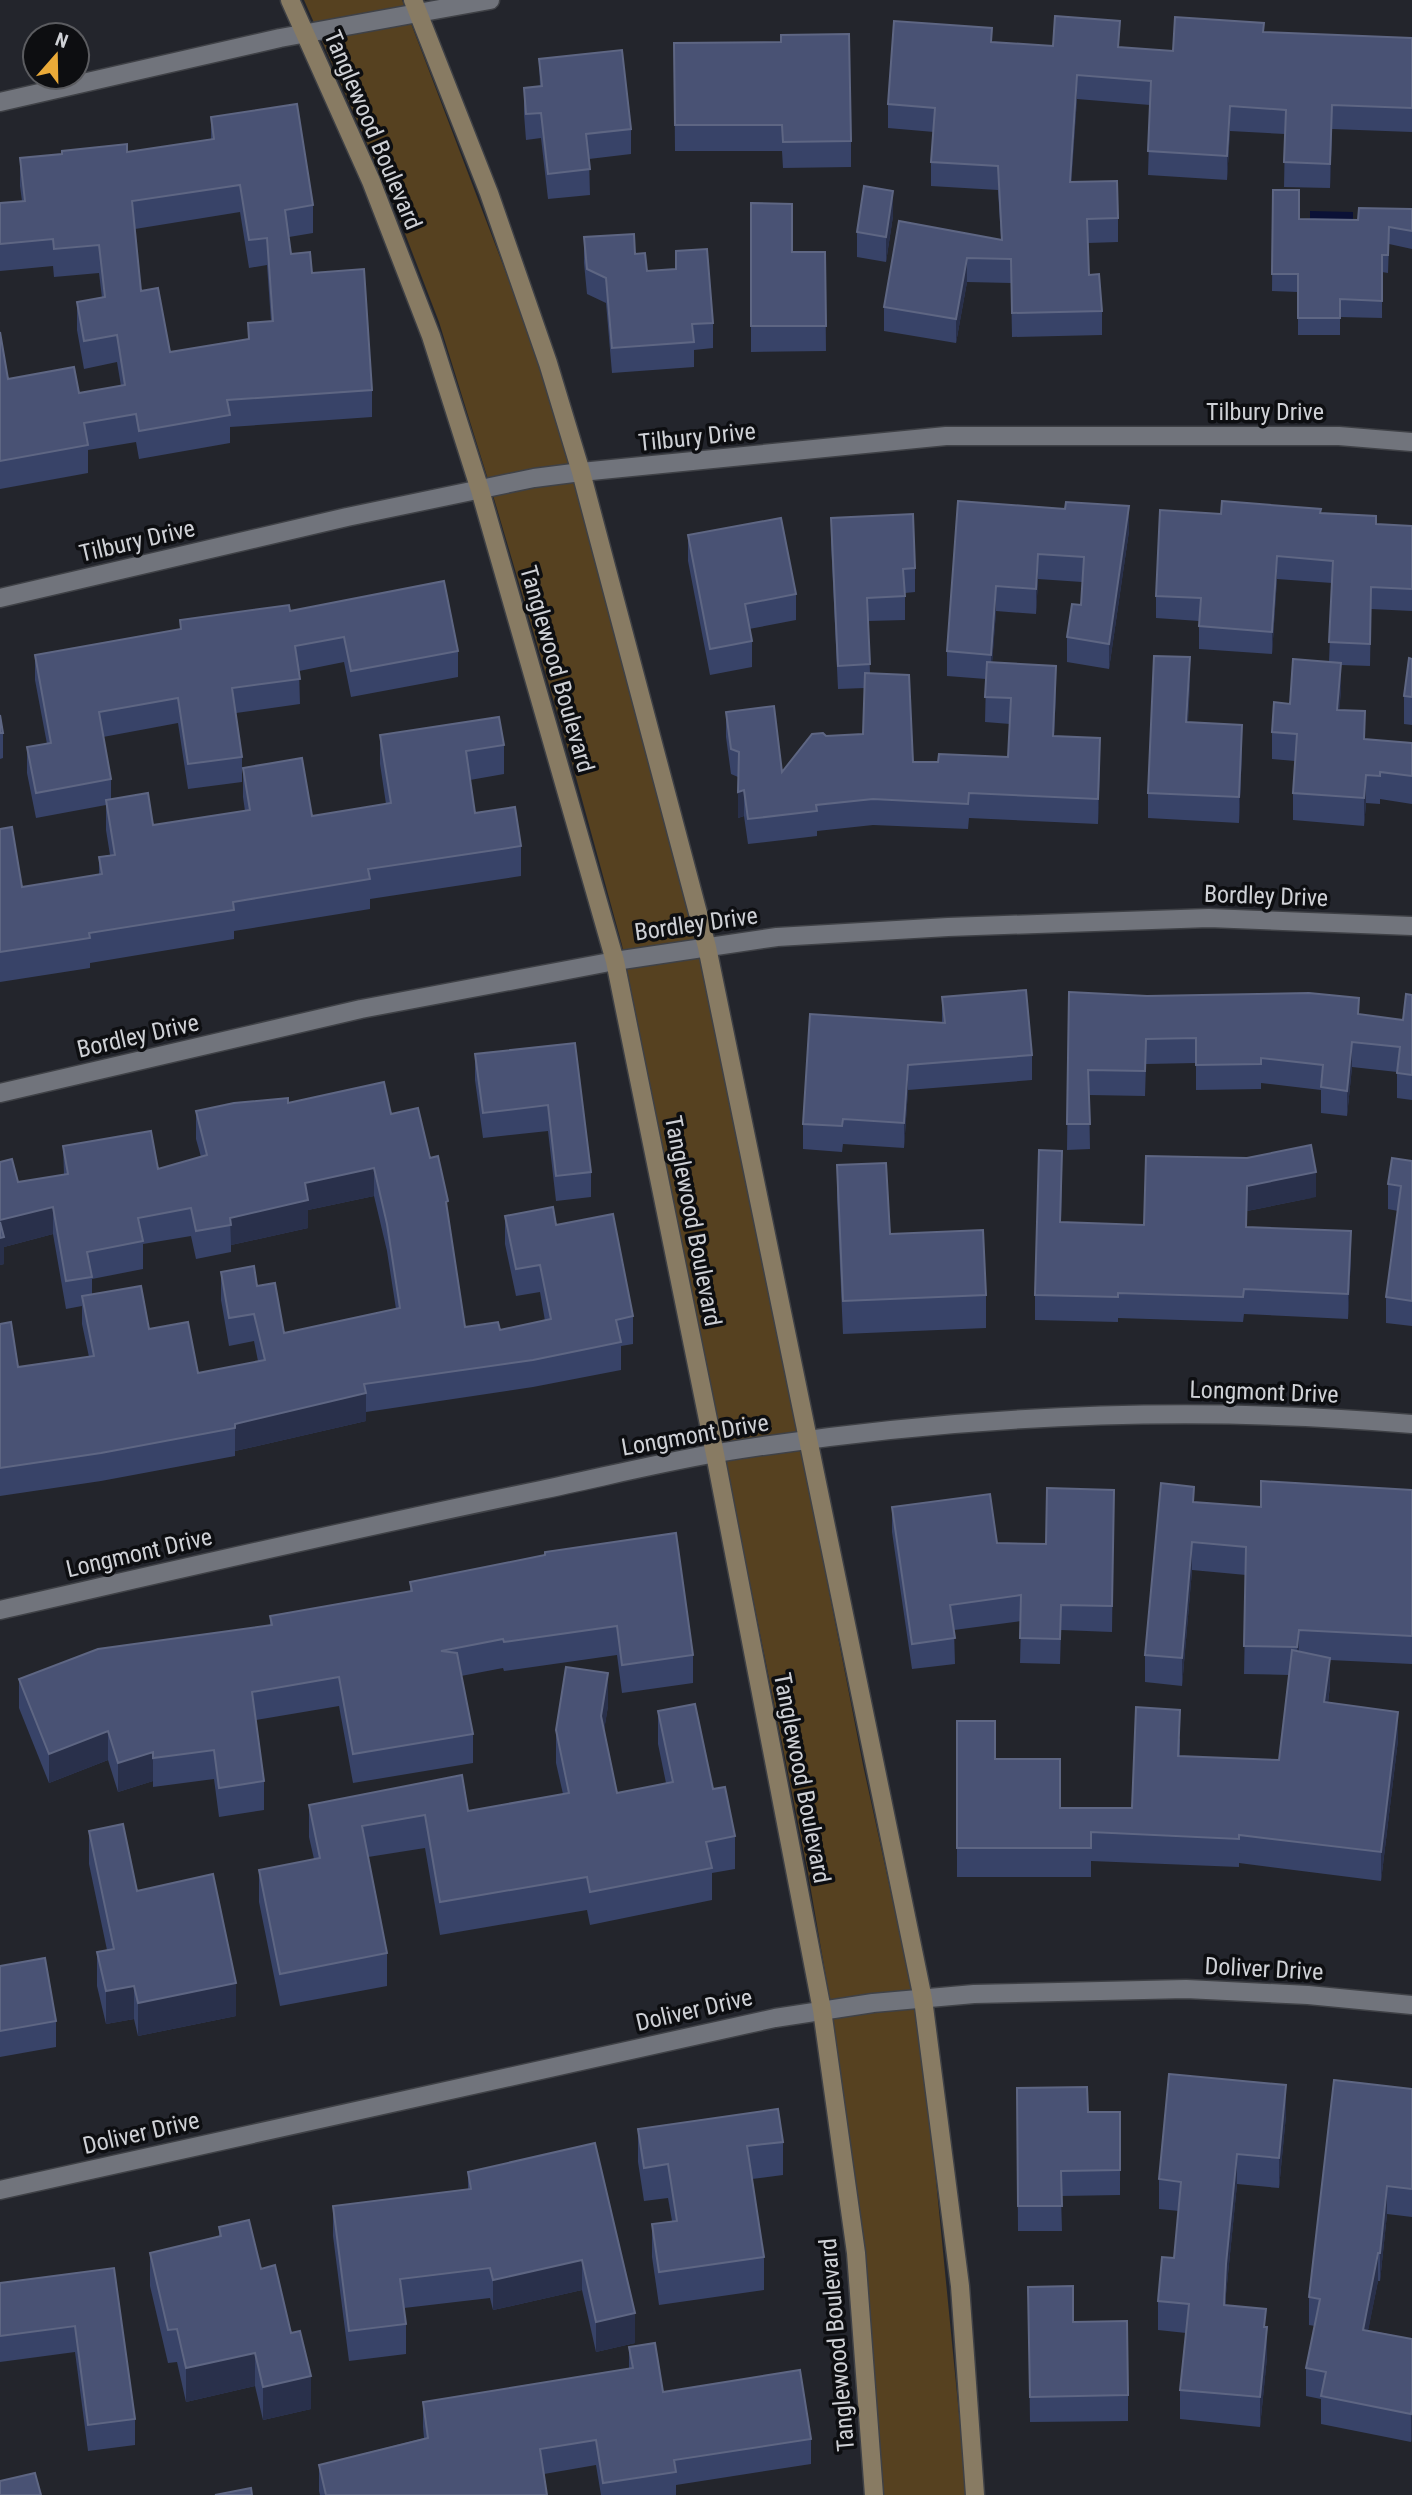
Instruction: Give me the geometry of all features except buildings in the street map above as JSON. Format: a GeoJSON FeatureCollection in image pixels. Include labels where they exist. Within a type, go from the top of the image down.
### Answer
{"type":"FeatureCollection","features":[{"type":"Feature","properties":{"kind":"street","name":"Tanglewood Boulevard"},"geometry":{"type":"LineString","coordinates":[[290,0],[371,181],[431,336],[480,490],[615,961],[715,1454],[822,2010],[856,2253],[874,2495]]}},
{"type":"Feature","properties":{"kind":"street"},"geometry":{"type":"LineString","coordinates":[[0,103],[416,6],[490,0]]}},
{"type":"Feature","properties":{"kind":"street"},"geometry":{"type":"LineString","coordinates":[[416,6],[489,193],[548,363],[581,472],[707,947],[923,1999],[960,2286],[975,2495]]}},
{"type":"Feature","properties":{"kind":"street","name":"Tilbury Drive"},"geometry":{"type":"LineString","coordinates":[[0,598],[333,520],[534,478],[581,472],[947,436],[1339,436],[1412,442]]}},
{"type":"Feature","properties":{"kind":"street","name":"Bordley Drive"},"geometry":{"type":"LineString","coordinates":[[0,1093],[361,1009],[615,961],[777,937],[1209,918],[1412,926]]}},
{"type":"Feature","properties":{"kind":"street","name":"Longmont Drive"},"geometry":{"type":"LineString","coordinates":[[0,1610],[405,1517],[715,1454],[809,1441],[1019,1420],[1149,1414],[1266,1416],[1412,1424]]}},
{"type":"Feature","properties":{"kind":"street","name":"Doliver Drive"},"geometry":{"type":"LineString","coordinates":[[0,2190],[747,2024],[822,2010],[974,1994],[1186,1989],[1308,1994],[1412,2005]]}},
{"type":"Feature","properties":{"kind":"shaded area"},"geometry":{"type":"Polygon","coordinates":[[[304,0],[402,0],[532,341],[569,464],[696,938],[797,1427],[863,1765],[912,1989],[934,2160],[967,2495],[882,2495],[866,2270],[833,2018],[808,1873],[622,945],[572,763],[439,322],[394,205],[304,0]]]}},
{"type":"Feature","properties":{"kind":"shaded area"},"geometry":{"type":"Polygon","coordinates":[[[1310,211],[1353,212],[1353,232],[1310,232],[1310,211]]]}}]}
